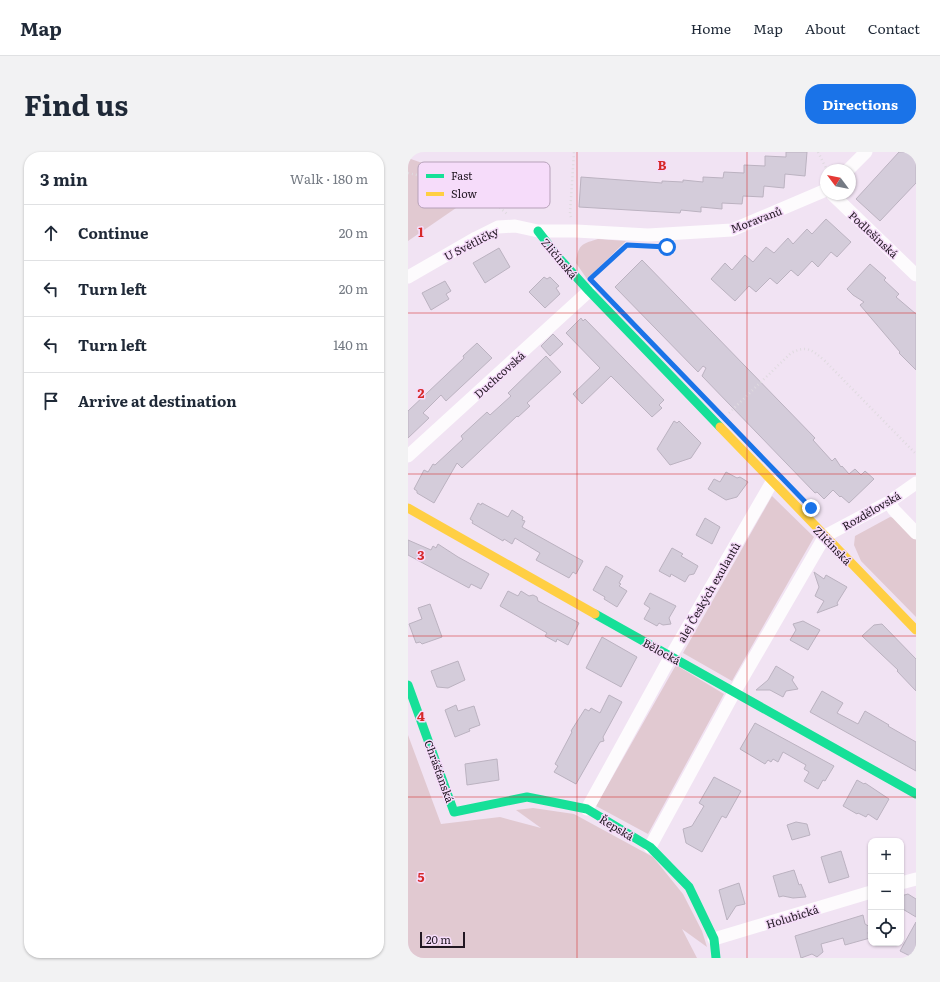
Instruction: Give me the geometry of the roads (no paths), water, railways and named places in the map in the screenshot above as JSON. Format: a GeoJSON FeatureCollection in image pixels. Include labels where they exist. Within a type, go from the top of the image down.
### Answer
{"type":"FeatureCollection","features":[{"type":"Feature","properties":{"kind":"street"},"geometry":{"type":"LineString","coordinates":[[854,164],[866,152]]}},
{"type":"Feature","properties":{"kind":"street","name":"Moravanů"},"geometry":{"type":"LineString","coordinates":[[538,231],[648,235],[732,230],[820,193]]}},
{"type":"Feature","properties":{"kind":"street","name":"Podlešínská"},"geometry":{"type":"LineString","coordinates":[[838,200],[916,274]]}},
{"type":"Feature","properties":{"kind":"street","name":"U Světličky"},"geometry":{"type":"LineString","coordinates":[[408,277],[498,227],[515,226],[538,231]]}},
{"type":"Feature","properties":{"kind":"street","name":"Zličínská"},"geometry":{"type":"LineString","coordinates":[[538,231],[558,257],[589,291],[916,630]]}},
{"type":"Feature","properties":{"kind":"street","name":"Duchcovská"},"geometry":{"type":"LineString","coordinates":[[408,456],[589,291]]}},
{"type":"Feature","properties":{"kind":"street","name":"alej Českých exulantů"},"geometry":{"type":"LineString","coordinates":[[587,809],[671,656],[772,482]]}},
{"type":"Feature","properties":{"kind":"street","name":"Rozdělovská"},"geometry":{"type":"LineString","coordinates":[[825,536],[889,502],[916,483]]}},
{"type":"Feature","properties":{"kind":"street"},"geometry":{"type":"LineString","coordinates":[[889,502],[894,510],[916,533]]}},
{"type":"Feature","properties":{"kind":"street","name":"Bělocká"},"geometry":{"type":"LineString","coordinates":[[408,508],[916,794]]}},
{"type":"Feature","properties":{"kind":"street"},"geometry":{"type":"LineString","coordinates":[[650,847],[735,691],[825,536]]}},
{"type":"Feature","properties":{"kind":"street","name":"Chrášťanská"},"geometry":{"type":"LineString","coordinates":[[408,685],[454,812]]}},
{"type":"Feature","properties":{"kind":"street","name":"Řepská"},"geometry":{"type":"LineString","coordinates":[[454,812],[527,797],[587,809],[650,847],[689,887],[714,939],[716,958]]}},
{"type":"Feature","properties":{"kind":"street"},"geometry":{"type":"LineString","coordinates":[[904,883],[916,879]]}},
{"type":"Feature","properties":{"kind":"street","name":"Holubická"},"geometry":{"type":"LineString","coordinates":[[714,939],[868,893]]}}]}
